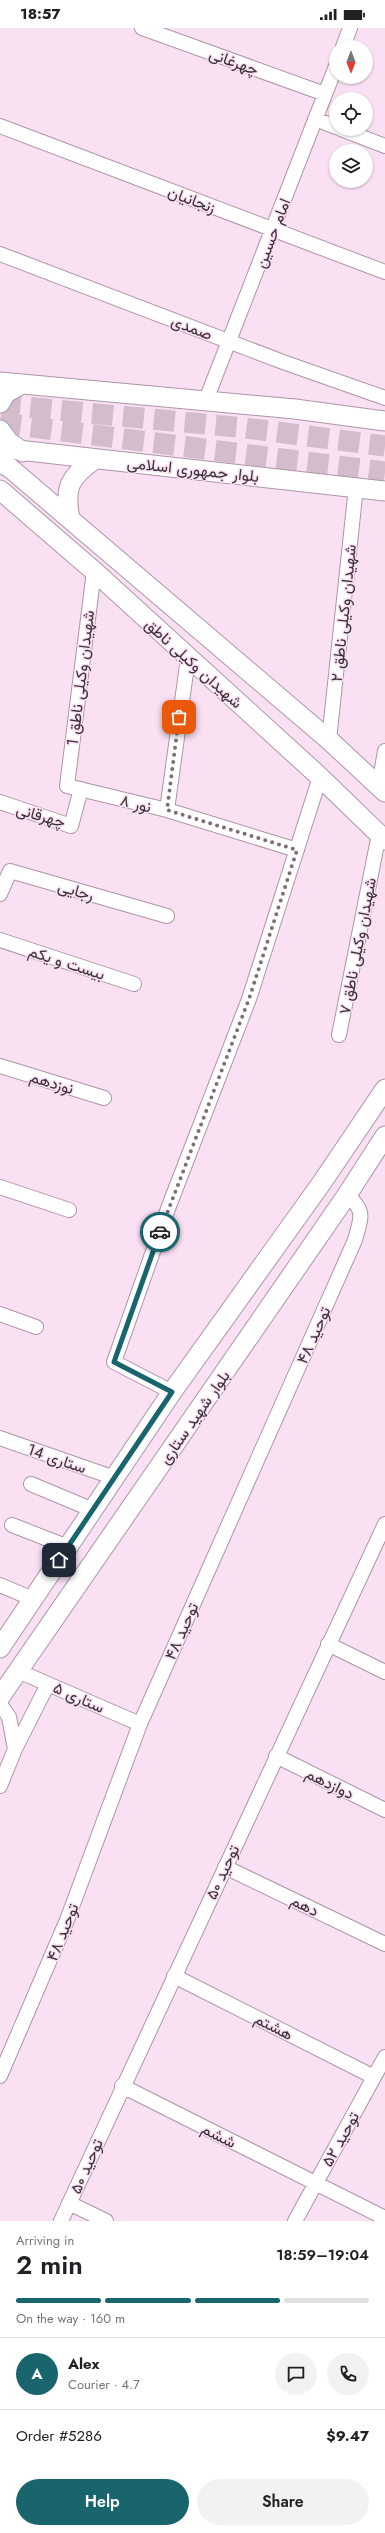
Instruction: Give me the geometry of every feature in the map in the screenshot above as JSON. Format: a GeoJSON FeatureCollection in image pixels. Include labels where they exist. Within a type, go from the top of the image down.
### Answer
{"type":"FeatureCollection","features":[{"type":"Feature","properties":{"kind":"main road"},"geometry":{"type":"LineString","coordinates":[[0,382],[295,409],[385,421]]}},
{"type":"Feature","properties":{"kind":"main road"},"geometry":{"type":"LineString","coordinates":[[0,403],[6,393],[22,384]]}},
{"type":"Feature","properties":{"kind":"main road"},"geometry":{"type":"LineString","coordinates":[[0,430],[9,442],[23,452]]}},
{"type":"Feature","properties":{"kind":"main road","name":"بلوار جمهوری اسلامی"},"geometry":{"type":"LineString","coordinates":[[0,448],[23,452],[356,486],[385,491]]}},
{"type":"Feature","properties":{"kind":"main road"},"geometry":{"type":"LineString","coordinates":[[70,519],[67,491],[73,476],[95,459]]}},
{"type":"Feature","properties":{"kind":"main road","name":"شهیدان وکیلی ناطق"},"geometry":{"type":"LineString","coordinates":[[0,463],[10,468],[329,740],[382,789]]}},
{"type":"Feature","properties":{"kind":"main road","name":"شهیدان وکیلی ناطق"},"geometry":{"type":"LineString","coordinates":[[1,496],[94,571],[320,777],[382,837]]}},
{"type":"Feature","properties":{"kind":"main road","name":"بلوار شهید ستاری"},"geometry":{"type":"LineString","coordinates":[[0,1648],[172,1392],[323,1181],[385,1089]]}},
{"type":"Feature","properties":{"kind":"main road","name":"بلوار شهید ستاری"},"geometry":{"type":"LineString","coordinates":[[0,1697],[347,1195],[385,1136]]}},
{"type":"Feature","properties":{"kind":"main road"},"geometry":{"type":"LineString","coordinates":[[323,1181],[347,1195]]}},
{"type":"Feature","properties":{"kind":"street","name":"چهرغانی"},"geometry":{"type":"LineString","coordinates":[[142,28],[325,94]]}},
{"type":"Feature","properties":{"kind":"street"},"geometry":{"type":"LineString","coordinates":[[346,40],[350,28]]}},
{"type":"Feature","properties":{"kind":"street","name":"امام حسین"},"geometry":{"type":"LineString","coordinates":[[206,400],[230,342],[329,84]]}},
{"type":"Feature","properties":{"kind":"street"},"geometry":{"type":"LineString","coordinates":[[315,119],[329,124]]}},
{"type":"Feature","properties":{"kind":"street","name":"زنجانیان"},"geometry":{"type":"LineString","coordinates":[[0,126],[385,272]]}},
{"type":"Feature","properties":{"kind":"street"},"geometry":{"type":"LineString","coordinates":[[359,136],[385,146]]}},
{"type":"Feature","properties":{"kind":"street","name":"صمدی"},"geometry":{"type":"LineString","coordinates":[[0,254],[230,342],[385,398]]}},
{"type":"Feature","properties":{"kind":"street","name":"شهیدان وکیلی ناطق ٢"},"geometry":{"type":"LineString","coordinates":[[329,740],[356,486]]}},
{"type":"Feature","properties":{"kind":"street","name":"شهیدان وکیلی ناطق 1"},"geometry":{"type":"LineString","coordinates":[[67,786],[94,571]]}},
{"type":"Feature","properties":{"kind":"street"},"geometry":{"type":"LineString","coordinates":[[167,810],[188,658]]}},
{"type":"Feature","properties":{"kind":"street"},"geometry":{"type":"LineString","coordinates":[[382,789],[385,752]]}},
{"type":"Feature","properties":{"kind":"street"},"geometry":{"type":"LineString","coordinates":[[172,1392],[114,1362],[170,1206],[249,999],[320,777]]}},
{"type":"Feature","properties":{"kind":"street","name":"نور ۸"},"geometry":{"type":"LineString","coordinates":[[67,786],[167,810],[297,850]]}},
{"type":"Feature","properties":{"kind":"street","name":"چهرقانی"},"geometry":{"type":"LineString","coordinates":[[0,802],[71,826],[81,789]]}},
{"type":"Feature","properties":{"kind":"street","name":"شهیدان وکیلی ناطق ۷"},"geometry":{"type":"LineString","coordinates":[[339,1035],[382,837]]}},
{"type":"Feature","properties":{"kind":"street","name":"رجایی"},"geometry":{"type":"LineString","coordinates":[[0,894],[10,871],[167,916]]}},
{"type":"Feature","properties":{"kind":"street","name":"بیست و یکم"},"geometry":{"type":"LineString","coordinates":[[0,940],[134,984]]}},
{"type":"Feature","properties":{"kind":"street","name":"نوزدهم"},"geometry":{"type":"LineString","coordinates":[[0,1066],[104,1098]]}},
{"type":"Feature","properties":{"kind":"street"},"geometry":{"type":"LineString","coordinates":[[0,1188],[69,1210]]}},
{"type":"Feature","properties":{"kind":"street","name":"توحید ۴۸"},"geometry":{"type":"LineString","coordinates":[[0,2076],[67,1920],[140,1724],[355,1240],[362,1214],[358,1204],[347,1195]]}},
{"type":"Feature","properties":{"kind":"street"},"geometry":{"type":"LineString","coordinates":[[0,1314],[36,1327]]}},
{"type":"Feature","properties":{"kind":"street","name":"ستاری 14"},"geometry":{"type":"LineString","coordinates":[[0,1438],[115,1478]]}},
{"type":"Feature","properties":{"kind":"street"},"geometry":{"type":"LineString","coordinates":[[31,1484],[93,1510]]}},
{"type":"Feature","properties":{"kind":"street","name":"توحید ۵۰"},"geometry":{"type":"LineString","coordinates":[[61,2221],[122,2086],[385,1524]]}},
{"type":"Feature","properties":{"kind":"street"},"geometry":{"type":"LineString","coordinates":[[12,1525],[68,1547]]}},
{"type":"Feature","properties":{"kind":"street"},"geometry":{"type":"LineString","coordinates":[[0,1585],[33,1599]]}},
{"type":"Feature","properties":{"kind":"street"},"geometry":{"type":"LineString","coordinates":[[328,1644],[385,1672]]}},
{"type":"Feature","properties":{"kind":"street","name":"ستاری ۵"},"geometry":{"type":"LineString","coordinates":[[18,1671],[140,1724]]}},
{"type":"Feature","properties":{"kind":"street"},"geometry":{"type":"LineString","coordinates":[[0,1786],[15,1749],[48,1684]]}},
{"type":"Feature","properties":{"kind":"street"},"geometry":{"type":"LineString","coordinates":[[0,1704],[9,1717],[15,1749]]}},
{"type":"Feature","properties":{"kind":"street","name":"دوازدهم"},"geometry":{"type":"LineString","coordinates":[[276,1756],[385,1810]]}},
{"type":"Feature","properties":{"kind":"street","name":"دهم"},"geometry":{"type":"LineString","coordinates":[[224,1867],[385,1944]]}},
{"type":"Feature","properties":{"kind":"street","name":"هشتم"},"geometry":{"type":"LineString","coordinates":[[174,1976],[374,2077]]}},
{"type":"Feature","properties":{"kind":"street","name":"توحید ۵۲"},"geometry":{"type":"LineString","coordinates":[[295,2221],[385,2057]]}},
{"type":"Feature","properties":{"kind":"street","name":"ششم"},"geometry":{"type":"LineString","coordinates":[[122,2086],[385,2218]]}},
{"type":"Feature","properties":{"kind":"street"},"geometry":{"type":"LineString","coordinates":[[69,2203],[106,2221]]}},
{"type":"Feature","properties":{"kind":"tunnel"},"geometry":{"type":"LineString","coordinates":[[0,402],[15,406],[246,428],[385,446]]}},
{"type":"Feature","properties":{"kind":"tunnel"},"geometry":{"type":"LineString","coordinates":[[0,423],[385,472]]}},
{"type":"Feature","properties":{"kind":"way so far"},"geometry":{"type":"LineString","coordinates":[[160,1232],[249,999],[297,850],[167,810],[179,717]]}},
{"type":"Feature","properties":{"kind":"route"},"geometry":{"type":"LineString","coordinates":[[59,1560],[172,1392],[114,1362],[160,1232]]}}]}
